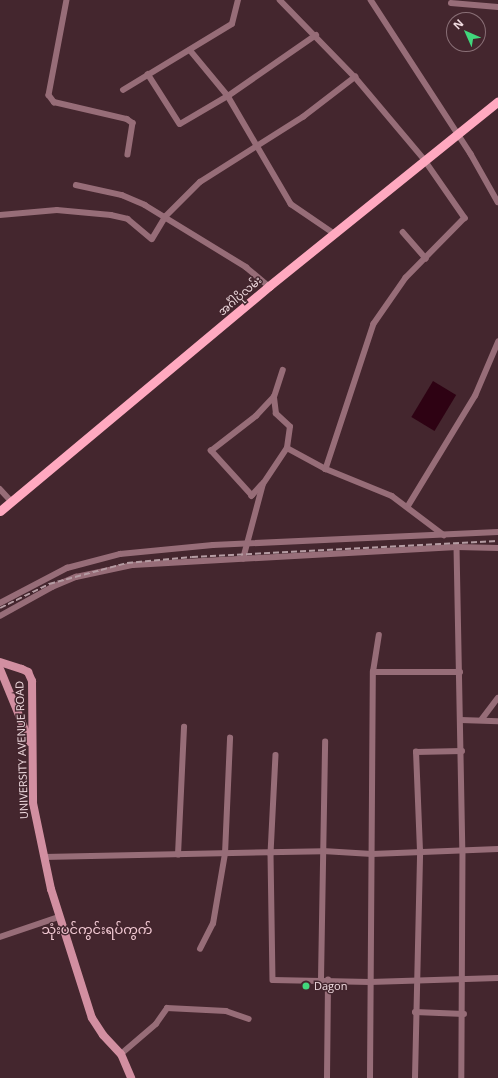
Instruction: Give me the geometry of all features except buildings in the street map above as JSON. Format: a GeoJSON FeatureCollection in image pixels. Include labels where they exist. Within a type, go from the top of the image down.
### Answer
{"type":"FeatureCollection","features":[{"type":"Feature","properties":{"kind":"main road","name":"အင်္ဂါပိုလမ်း"},"geometry":{"type":"LineString","coordinates":[[0,512],[269,286],[335,234],[424,159],[498,101]]}},
{"type":"Feature","properties":{"kind":"main road","name":"UNIVERSITY AVENUE ROAD"},"geometry":{"type":"LineString","coordinates":[[0,662],[22,669],[31,676],[34,698],[32,745],[33,804],[44,857],[59,917],[92,1018],[103,1036],[121,1054],[131,1078]]}},
{"type":"Feature","properties":{"kind":"main road"},"geometry":{"type":"LineString","coordinates":[[0,668],[32,745]]}},
{"type":"Feature","properties":{"kind":"street"},"geometry":{"type":"LineString","coordinates":[[67,0],[49,95],[54,102],[127,118],[132,123],[128,155]]}},
{"type":"Feature","properties":{"kind":"street"},"geometry":{"type":"LineString","coordinates":[[123,90],[232,24],[238,0]]}},
{"type":"Feature","properties":{"kind":"street"},"geometry":{"type":"LineString","coordinates":[[280,0],[316,35],[355,77],[424,159],[465,218],[406,278],[374,324],[326,469]]}},
{"type":"Feature","properties":{"kind":"street"},"geometry":{"type":"LineString","coordinates":[[370,0],[387,21],[498,202]]}},
{"type":"Feature","properties":{"kind":"street"},"geometry":{"type":"LineString","coordinates":[[451,3],[498,7]]}},
{"type":"Feature","properties":{"kind":"street"},"geometry":{"type":"LineString","coordinates":[[148,74],[180,124],[228,96],[316,35]]}},
{"type":"Feature","properties":{"kind":"street"},"geometry":{"type":"LineString","coordinates":[[190,50],[228,96],[291,204],[335,234]]}},
{"type":"Feature","properties":{"kind":"street"},"geometry":{"type":"LineString","coordinates":[[0,215],[57,210],[104,214],[128,219],[152,238],[165,217],[200,182],[256,145],[303,117],[355,77]]}},
{"type":"Feature","properties":{"kind":"street"},"geometry":{"type":"LineString","coordinates":[[76,185],[122,195],[165,217],[246,267],[269,286]]}},
{"type":"Feature","properties":{"kind":"street"},"geometry":{"type":"LineString","coordinates":[[403,232],[426,258]]}},
{"type":"Feature","properties":{"kind":"street"},"geometry":{"type":"LineString","coordinates":[[408,506],[475,396],[498,342]]}},
{"type":"Feature","properties":{"kind":"street"},"geometry":{"type":"LineString","coordinates":[[274,398],[256,416],[211,451],[252,496],[263,484],[287,448],[290,427],[276,414],[274,398],[283,370]]}},
{"type":"Feature","properties":{"kind":"street"},"geometry":{"type":"LineString","coordinates":[[287,448],[326,469],[392,496],[408,506],[444,535]]}},
{"type":"Feature","properties":{"kind":"street"},"geometry":{"type":"LineString","coordinates":[[243,559],[263,484]]}},
{"type":"Feature","properties":{"kind":"street"},"geometry":{"type":"LineString","coordinates":[[0,489],[12,502]]}},
{"type":"Feature","properties":{"kind":"street"},"geometry":{"type":"LineString","coordinates":[[0,603],[67,568],[120,554],[247,543],[498,532]]}},
{"type":"Feature","properties":{"kind":"street"},"geometry":{"type":"LineString","coordinates":[[457,547],[463,850],[464,1014],[462,1078]]}},
{"type":"Feature","properties":{"kind":"street"},"geometry":{"type":"LineString","coordinates":[[0,616],[52,587],[76,577],[133,565],[457,547],[498,548]]}},
{"type":"Feature","properties":{"kind":"street"},"geometry":{"type":"LineString","coordinates":[[370,1078],[373,672],[379,635]]}},
{"type":"Feature","properties":{"kind":"street"},"geometry":{"type":"LineString","coordinates":[[373,672],[460,672]]}},
{"type":"Feature","properties":{"kind":"street"},"geometry":{"type":"LineString","coordinates":[[482,719],[498,698]]}},
{"type":"Feature","properties":{"kind":"street"},"geometry":{"type":"LineString","coordinates":[[461,720],[482,719],[498,721]]}},
{"type":"Feature","properties":{"kind":"street"},"geometry":{"type":"LineString","coordinates":[[178,855],[184,727]]}},
{"type":"Feature","properties":{"kind":"street"},"geometry":{"type":"LineString","coordinates":[[200,949],[213,924],[225,854],[230,738]]}},
{"type":"Feature","properties":{"kind":"street"},"geometry":{"type":"LineString","coordinates":[[321,979],[324,742]]}},
{"type":"Feature","properties":{"kind":"street"},"geometry":{"type":"LineString","coordinates":[[414,1078],[420,851],[416,752],[462,751]]}},
{"type":"Feature","properties":{"kind":"street"},"geometry":{"type":"LineString","coordinates":[[276,755],[271,854],[273,980],[321,979],[370,982],[498,978]]}},
{"type":"Feature","properties":{"kind":"street"},"geometry":{"type":"LineString","coordinates":[[44,857],[271,854],[323,851],[372,854],[498,849]]}},
{"type":"Feature","properties":{"kind":"street"},"geometry":{"type":"LineString","coordinates":[[0,937],[59,917]]}},
{"type":"Feature","properties":{"kind":"street"},"geometry":{"type":"LineString","coordinates":[[327,1078],[328,980]]}},
{"type":"Feature","properties":{"kind":"street"},"geometry":{"type":"LineString","coordinates":[[121,1054],[156,1024],[167,1008],[226,1011],[249,1019]]}},
{"type":"Feature","properties":{"kind":"street"},"geometry":{"type":"LineString","coordinates":[[415,1012],[464,1014]]}},
{"type":"Feature","properties":{"kind":"shaded area"},"geometry":{"type":"Polygon","coordinates":[[[433,381],[456,395],[435,431],[411,417],[433,381]]]}},
{"type":"Feature","properties":{"kind":"railway"},"geometry":{"type":"LineString","coordinates":[[0,608],[49,584],[127,563],[192,557],[498,541]]}},
{"type":"Feature","properties":{"kind":"place","name":"Dagon"},"geometry":{"type":"Point","coordinates":[306,986]}},
{"type":"Feature","properties":{"kind":"district","name":"သုံးပင်ကွင်းရပ်ကွက်"},"geometry":{"type":"Point","coordinates":[97,929]}}]}
